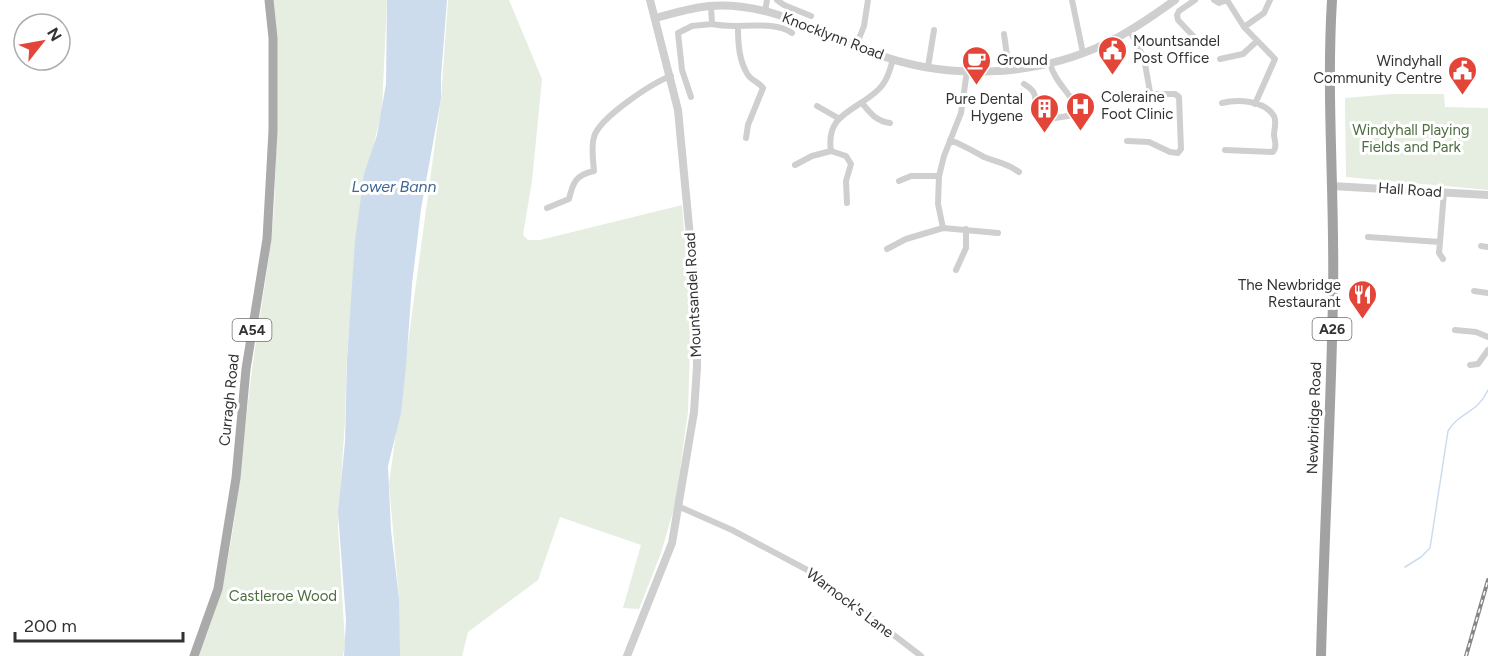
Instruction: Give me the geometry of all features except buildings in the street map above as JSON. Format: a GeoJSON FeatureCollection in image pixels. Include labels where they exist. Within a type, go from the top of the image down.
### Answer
{"type":"FeatureCollection","features":[{"type":"Feature","properties":{"kind":"highway","name":"Newbridge Road"},"geometry":{"type":"LineString","coordinates":[[1321,656],[1334,296],[1330,22],[1333,0]]}},
{"type":"Feature","properties":{"kind":"main road","name":"Curragh Road"},"geometry":{"type":"LineString","coordinates":[[194,656],[218,589],[236,478],[246,369],[267,239],[273,131],[273,38],[269,0]]}},
{"type":"Feature","properties":{"kind":"street","name":"Mountsandel Road"},"geometry":{"type":"LineString","coordinates":[[627,656],[668,557],[680,507],[694,412],[697,367],[696,311],[678,110],[650,0]]}},
{"type":"Feature","properties":{"kind":"street"},"geometry":{"type":"LineString","coordinates":[[765,11],[767,0]]}},
{"type":"Feature","properties":{"kind":"street"},"geometry":{"type":"LineString","coordinates":[[777,0],[811,16]]}},
{"type":"Feature","properties":{"kind":"street"},"geometry":{"type":"LineString","coordinates":[[856,46],[866,20],[868,0]]}},
{"type":"Feature","properties":{"kind":"street"},"geometry":{"type":"LineString","coordinates":[[1072,0],[1083,53]]}},
{"type":"Feature","properties":{"kind":"street","name":"Knocklynn Road"},"geometry":{"type":"LineString","coordinates":[[656,18],[691,4],[734,6],[792,18],[856,46],[893,59],[928,67],[967,71],[1009,70],[1050,63],[1083,53],[1130,31],[1175,0]]}},
{"type":"Feature","properties":{"kind":"street"},"geometry":{"type":"LineString","coordinates":[[1194,37],[1181,24],[1177,15],[1195,0]]}},
{"type":"Feature","properties":{"kind":"street"},"geometry":{"type":"LineString","coordinates":[[1214,0],[1219,3],[1227,0],[1244,27],[1275,59],[1255,104]]}},
{"type":"Feature","properties":{"kind":"street"},"geometry":{"type":"LineString","coordinates":[[1244,27],[1264,13],[1270,0]]}},
{"type":"Feature","properties":{"kind":"street"},"geometry":{"type":"LineString","coordinates":[[711,6],[712,24]]}},
{"type":"Feature","properties":{"kind":"street"},"geometry":{"type":"LineString","coordinates":[[691,97],[682,70],[678,33],[692,26],[712,24],[738,27],[759,25],[781,27],[792,33]]}},
{"type":"Feature","properties":{"kind":"street"},"geometry":{"type":"LineString","coordinates":[[738,27],[738,48],[748,76],[763,88],[748,125],[746,138]]}},
{"type":"Feature","properties":{"kind":"street"},"geometry":{"type":"LineString","coordinates":[[928,67],[934,30]]}},
{"type":"Feature","properties":{"kind":"street"},"geometry":{"type":"LineString","coordinates":[[1127,141],[1149,142],[1170,152],[1178,153],[1181,150],[1179,97],[1177,94],[1150,92],[1144,58],[1130,31]]}},
{"type":"Feature","properties":{"kind":"street"},"geometry":{"type":"LineString","coordinates":[[1004,34],[1009,70]]}},
{"type":"Feature","properties":{"kind":"street"},"geometry":{"type":"LineString","coordinates":[[1220,59],[1243,54],[1257,41]]}},
{"type":"Feature","properties":{"kind":"street"},"geometry":{"type":"LineString","coordinates":[[831,151],[832,128],[838,118],[862,103],[884,83],[893,59]]}},
{"type":"Feature","properties":{"kind":"street"},"geometry":{"type":"LineString","coordinates":[[1024,84],[1033,89],[1038,109],[1049,119],[1080,114],[1076,102],[1054,73],[1050,63]]}},
{"type":"Feature","properties":{"kind":"street"},"geometry":{"type":"LineString","coordinates":[[943,228],[938,204],[939,176],[961,113],[967,71]]}},
{"type":"Feature","properties":{"kind":"street"},"geometry":{"type":"LineString","coordinates":[[547,208],[569,199],[573,182],[582,174],[594,171],[594,136],[601,124],[645,88],[671,76]]}},
{"type":"Feature","properties":{"kind":"street"},"geometry":{"type":"LineString","coordinates":[[1222,103],[1239,100],[1255,104],[1274,117],[1275,151],[1269,153],[1225,150]]}},
{"type":"Feature","properties":{"kind":"street"},"geometry":{"type":"LineString","coordinates":[[862,103],[874,117],[890,123]]}},
{"type":"Feature","properties":{"kind":"street"},"geometry":{"type":"LineString","coordinates":[[817,106],[838,118]]}},
{"type":"Feature","properties":{"kind":"street"},"geometry":{"type":"LineString","coordinates":[[950,140],[985,157],[1007,164],[1019,172]]}},
{"type":"Feature","properties":{"kind":"street"},"geometry":{"type":"LineString","coordinates":[[795,165],[812,156],[831,151],[846,156],[851,164],[846,181],[847,203]]}},
{"type":"Feature","properties":{"kind":"street"},"geometry":{"type":"LineString","coordinates":[[899,181],[911,176],[939,176]]}},
{"type":"Feature","properties":{"kind":"street","name":"Hall Road"},"geometry":{"type":"LineString","coordinates":[[1332,186],[1488,195]]}},
{"type":"Feature","properties":{"kind":"street"},"geometry":{"type":"LineString","coordinates":[[1443,259],[1439,253],[1444,192]]}},
{"type":"Feature","properties":{"kind":"street"},"geometry":{"type":"LineString","coordinates":[[887,249],[906,239],[943,228],[998,233]]}},
{"type":"Feature","properties":{"kind":"street"},"geometry":{"type":"LineString","coordinates":[[956,270],[966,248],[966,229]]}},
{"type":"Feature","properties":{"kind":"street"},"geometry":{"type":"LineString","coordinates":[[1368,237],[1440,242]]}},
{"type":"Feature","properties":{"kind":"street"},"geometry":{"type":"LineString","coordinates":[[1474,291],[1488,293]]}},
{"type":"Feature","properties":{"kind":"street"},"geometry":{"type":"LineString","coordinates":[[1455,330],[1476,332],[1488,337]]}},
{"type":"Feature","properties":{"kind":"street"},"geometry":{"type":"LineString","coordinates":[[1470,364],[1478,364],[1488,350]]}},
{"type":"Feature","properties":{"kind":"street","name":"Warnock's Lane"},"geometry":{"type":"LineString","coordinates":[[680,507],[732,530],[813,573],[921,656]]}},
{"type":"Feature","properties":{"kind":"green space","name":"Castleroe Wood"},"geometry":{"type":"Polygon","coordinates":[[[273,0],[387,0],[382,110],[361,198],[347,353],[338,527],[345,643],[343,656],[198,656],[220,593],[233,527],[251,374],[272,232],[277,96],[273,0]]]}},
{"type":"Feature","properties":{"kind":"green space"},"geometry":{"type":"Polygon","coordinates":[[[448,0],[509,0],[542,79],[532,181],[523,235],[528,240],[540,240],[682,205],[691,314],[688,412],[675,505],[661,553],[639,609],[623,608],[641,545],[560,517],[538,580],[468,632],[462,656],[395,656],[399,599],[389,484],[441,99],[448,0]]]}},
{"type":"Feature","properties":{"kind":"green space","name":"Windyhall Playing Fields and Park"},"geometry":{"type":"Polygon","coordinates":[[[1392,94],[1444,94],[1445,107],[1488,108],[1488,190],[1346,177],[1345,98],[1392,94]]]}},
{"type":"Feature","properties":{"kind":"water","name":"Lower Bann"},"geometry":{"type":"Polygon","coordinates":[[[387,0],[447,0],[441,99],[421,209],[401,413],[388,466],[391,530],[399,599],[400,656],[344,656],[346,620],[338,512],[345,442],[347,358],[355,241],[364,174],[377,135],[386,84],[387,0]]]}},
{"type":"Feature","properties":{"kind":"waterway"},"geometry":{"type":"LineString","coordinates":[[1405,567],[1430,548],[1448,431],[1457,420],[1479,404],[1488,390]]}},
{"type":"Feature","properties":{"kind":"railway"},"geometry":{"type":"LineString","coordinates":[[1466,656],[1488,580]]}},
{"type":"Feature","properties":{"kind":"place","name":"Mountsandel Post Office"},"geometry":{"type":"Point","coordinates":[1112,76]}},
{"type":"Feature","properties":{"kind":"place","name":"Ground"},"geometry":{"type":"Point","coordinates":[976,86]}},
{"type":"Feature","properties":{"kind":"place","name":"Windyhall Community Centre"},"geometry":{"type":"Point","coordinates":[1463,96]}},
{"type":"Feature","properties":{"kind":"place","name":"Coleraine Foot Clinic"},"geometry":{"type":"Point","coordinates":[1080,132]}},
{"type":"Feature","properties":{"kind":"place","name":"Pure Dental Hygene"},"geometry":{"type":"Point","coordinates":[1044,134]}},
{"type":"Feature","properties":{"kind":"place","name":"The Newbridge Restaurant"},"geometry":{"type":"Point","coordinates":[1362,320]}}]}
